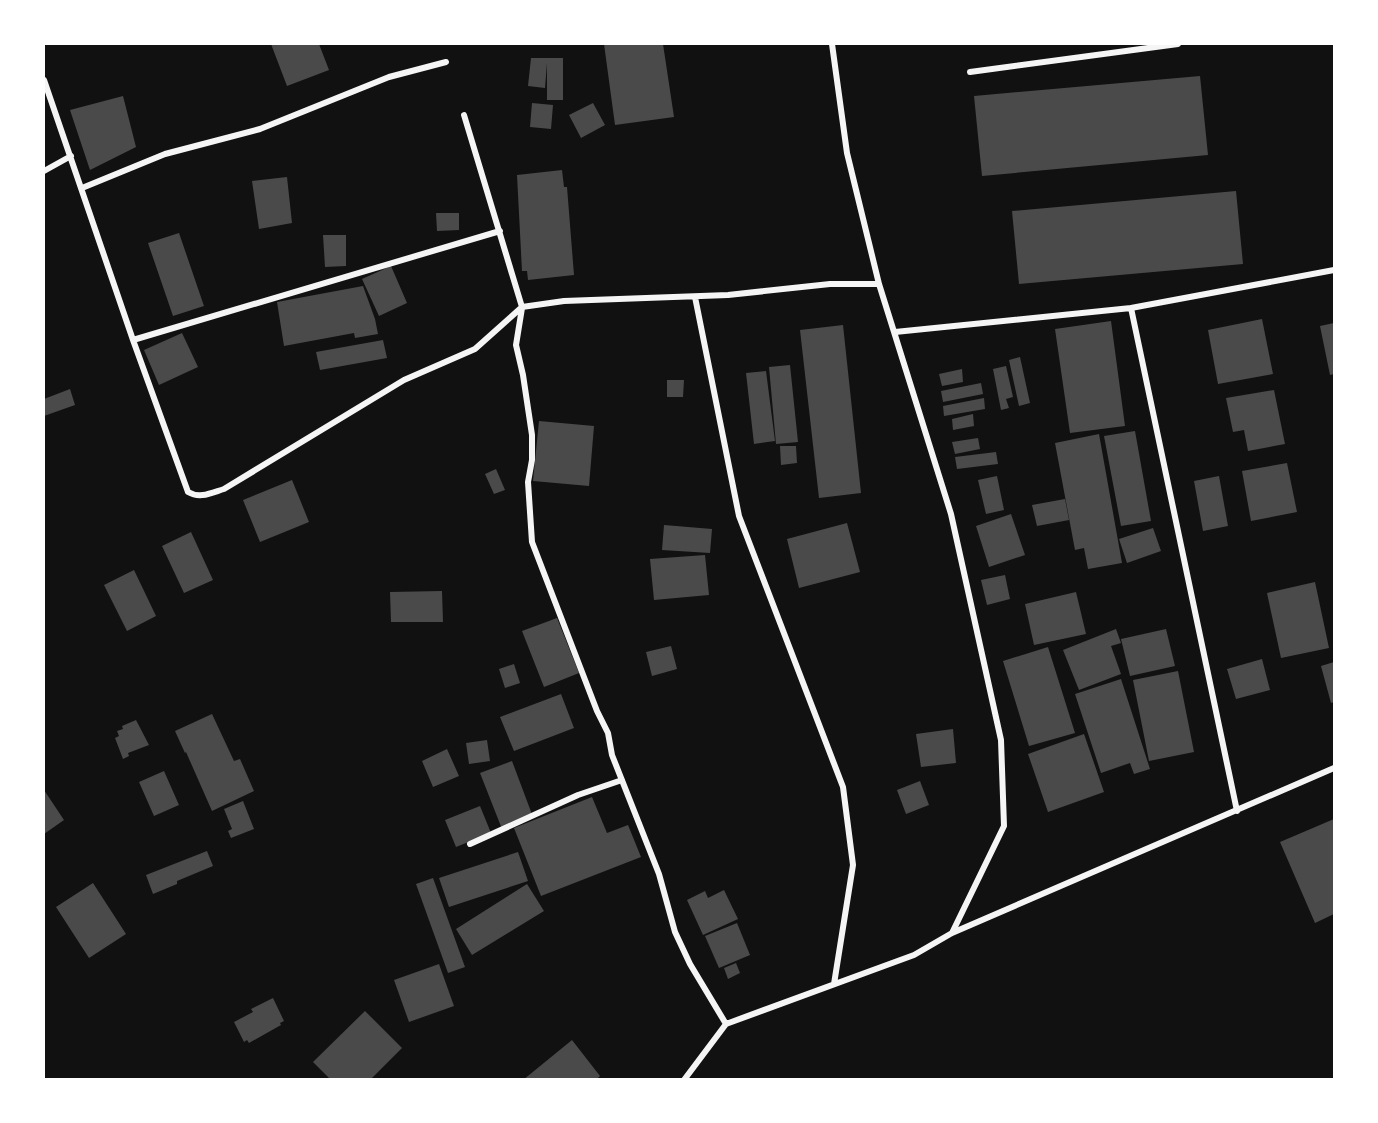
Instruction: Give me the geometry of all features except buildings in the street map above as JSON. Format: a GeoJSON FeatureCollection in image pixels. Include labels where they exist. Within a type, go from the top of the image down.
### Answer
{"type":"FeatureCollection","features":[{"type":"Feature","properties":{"kind":"street"},"geometry":{"type":"LineString","coordinates":[[832,44],[847,153],[879,284],[951,514],[1001,740],[1004,826],[952,933]]}},
{"type":"Feature","properties":{"kind":"street"},"geometry":{"type":"LineString","coordinates":[[970,72],[1178,44]]}},
{"type":"Feature","properties":{"kind":"street"},"geometry":{"type":"LineString","coordinates":[[82,188],[165,154],[260,129],[388,77],[446,62]]}},
{"type":"Feature","properties":{"kind":"street"},"geometry":{"type":"LineString","coordinates":[[44,80],[188,492],[195,496],[204,496],[224,489],[404,380],[475,349],[522,307],[564,302],[694,297],[830,284],[879,284]]}},
{"type":"Feature","properties":{"kind":"street"},"geometry":{"type":"LineString","coordinates":[[464,115],[522,307],[516,345],[532,435],[532,460],[528,482],[532,542],[597,711],[608,733],[612,755],[659,874],[675,932],[690,964],[726,1024]]}},
{"type":"Feature","properties":{"kind":"street"},"geometry":{"type":"LineString","coordinates":[[44,171],[71,156]]}},
{"type":"Feature","properties":{"kind":"street"},"geometry":{"type":"LineString","coordinates":[[133,340],[500,231]]}},
{"type":"Feature","properties":{"kind":"street"},"geometry":{"type":"LineString","coordinates":[[895,332],[1131,308],[1335,270]]}},
{"type":"Feature","properties":{"kind":"street"},"geometry":{"type":"LineString","coordinates":[[694,297],[739,516],[843,787],[854,865],[834,984]]}},
{"type":"Feature","properties":{"kind":"street"},"geometry":{"type":"LineString","coordinates":[[1131,308],[1237,811]]}},
{"type":"Feature","properties":{"kind":"street"},"geometry":{"type":"LineString","coordinates":[[684,1080],[726,1024],[914,955],[952,933],[1335,768]]}},
{"type":"Feature","properties":{"kind":"street"},"geometry":{"type":"LineString","coordinates":[[470,844],[578,795],[622,780]]}}]}
